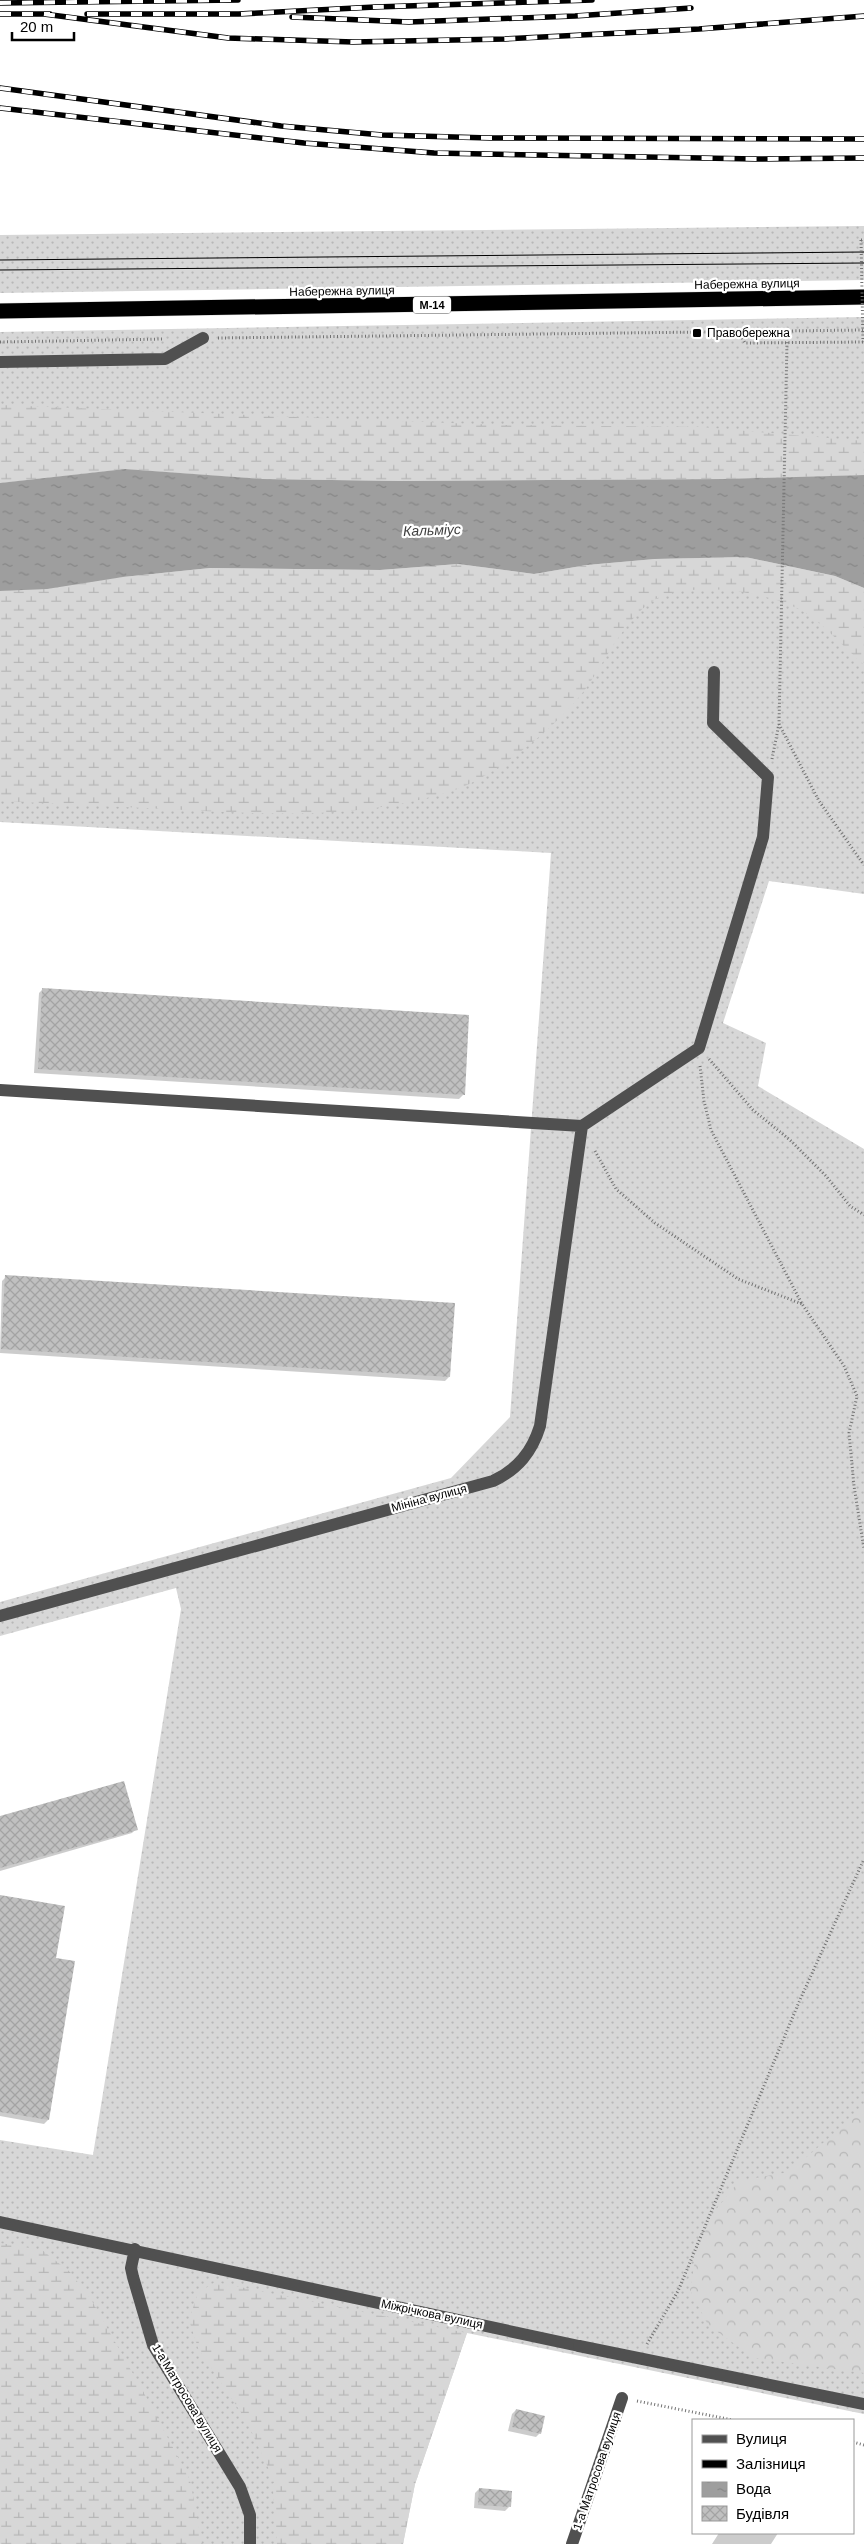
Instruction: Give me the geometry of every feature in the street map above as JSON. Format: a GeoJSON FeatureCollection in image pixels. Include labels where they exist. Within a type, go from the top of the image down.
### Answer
{"type":"FeatureCollection","features":[{"type":"Feature","properties":{"kind":"highway","name":"Набережна вулиця"},"geometry":{"type":"LineString","coordinates":[[0,311],[864,297]]}},
{"type":"Feature","properties":{"kind":"street"},"geometry":{"type":"LineString","coordinates":[[0,362],[165,360],[203,338]]}},
{"type":"Feature","properties":{"kind":"street"},"geometry":{"type":"LineString","coordinates":[[0,1090],[582,1126],[698,1048],[763,837],[768,777],[712,723],[714,672]]}},
{"type":"Feature","properties":{"kind":"street","name":"Мініна вулиця"},"geometry":{"type":"LineString","coordinates":[[0,1616],[493,1480],[515,1468],[531,1450],[540,1426],[582,1126]]}},
{"type":"Feature","properties":{"kind":"street","name":"Міжрічкова вулиця"},"geometry":{"type":"LineString","coordinates":[[0,2222],[134,2249],[579,2346],[864,2404]]}},
{"type":"Feature","properties":{"kind":"street","name":"1-а Матросова вулиця"},"geometry":{"type":"LineString","coordinates":[[134,2249],[131,2268],[154,2345],[240,2487],[250,2514],[250,2544]]}},
{"type":"Feature","properties":{"kind":"street","name":"1-а Матросова вулиця"},"geometry":{"type":"LineString","coordinates":[[572,2541],[622,2398]]}},
{"type":"Feature","properties":{"kind":"street"},"geometry":{"type":"LineString","coordinates":[[561,2544],[572,2541]]}},
{"type":"Feature","properties":{"kind":"path"},"geometry":{"type":"LineString","coordinates":[[740,332],[746,343],[863,342],[861,240],[864,240]]}},
{"type":"Feature","properties":{"kind":"path"},"geometry":{"type":"LineString","coordinates":[[0,342],[864,330]]}},
{"type":"Feature","properties":{"kind":"path"},"geometry":{"type":"LineString","coordinates":[[768,777],[779,724],[787,342]]}},
{"type":"Feature","properties":{"kind":"path"},"geometry":{"type":"LineString","coordinates":[[779,724],[820,802],[864,864]]}},
{"type":"Feature","properties":{"kind":"path"},"geometry":{"type":"LineString","coordinates":[[698,1048],[753,1110],[790,1140],[826,1176],[850,1206],[864,1215]]}},
{"type":"Feature","properties":{"kind":"path"},"geometry":{"type":"LineString","coordinates":[[698,1048],[704,1101],[711,1130],[802,1304],[844,1366],[857,1396],[849,1433],[854,1486],[864,1549]]}},
{"type":"Feature","properties":{"kind":"path"},"geometry":{"type":"LineString","coordinates":[[582,1126],[616,1189],[655,1223],[738,1279],[802,1304]]}},
{"type":"Feature","properties":{"kind":"path"},"geometry":{"type":"LineString","coordinates":[[644,2349],[678,2291],[799,2002],[864,1859]]}},
{"type":"Feature","properties":{"kind":"path"},"geometry":{"type":"LineString","coordinates":[[622,2398],[728,2419]]}},
{"type":"Feature","properties":{"kind":"green space"},"geometry":{"type":"Polygon","coordinates":[[[864,226],[864,280],[0,293],[0,235],[864,226]]]}},
{"type":"Feature","properties":{"kind":"green space"},"geometry":{"type":"Polygon","coordinates":[[[864,317],[864,475],[724,479],[263,479],[125,469],[0,483],[0,332],[864,317]]]}},
{"type":"Feature","properties":{"kind":"green space"},"geometry":{"type":"Polygon","coordinates":[[[0,405],[500,425],[701,427],[864,441],[864,475],[724,479],[399,481],[263,479],[125,469],[0,483],[0,405]]]}},
{"type":"Feature","properties":{"kind":"green space"},"geometry":{"type":"Polygon","coordinates":[[[745,557],[835,576],[864,588],[864,665],[817,621],[795,607],[754,594],[708,589],[686,591],[667,595],[651,602],[633,618],[589,684],[563,715],[546,731],[508,761],[470,784],[452,791],[418,800],[352,811],[287,814],[0,801],[0,591],[47,589],[123,577],[210,568],[380,570],[458,564],[534,574],[587,565],[655,559],[745,557]]]}},
{"type":"Feature","properties":{"kind":"green space"},"geometry":{"type":"Polygon","coordinates":[[[123,577],[864,588],[864,894],[769,881],[723,1023],[766,1043],[758,1086],[864,1149],[864,2414],[467,2333],[415,2484],[403,2544],[0,2544],[0,2140],[93,2155],[181,1609],[176,1588],[0,1636],[0,1602],[451,1478],[510,1417],[551,853],[0,822],[0,591],[123,577]]]}},
{"type":"Feature","properties":{"kind":"green space"},"geometry":{"type":"Polygon","coordinates":[[[864,2108],[864,2373],[754,2358],[708,2325],[690,2290],[697,2249],[714,2212],[739,2181],[789,2172],[864,2108]]]}},
{"type":"Feature","properties":{"kind":"green space"},"geometry":{"type":"Polygon","coordinates":[[[0,2243],[42,2250],[70,2272],[92,2301],[190,2480],[202,2544],[0,2544],[0,2243]]]}},
{"type":"Feature","properties":{"kind":"green space"},"geometry":{"type":"Polygon","coordinates":[[[215,2282],[467,2333],[415,2484],[403,2544],[277,2544],[272,2476],[246,2420],[198,2348],[189,2320],[198,2293],[215,2282]]]}},
{"type":"Feature","properties":{"kind":"water","name":"Кальміус"},"geometry":{"type":"Polygon","coordinates":[[[125,469],[263,479],[399,481],[724,479],[864,475],[864,588],[835,576],[745,557],[655,559],[587,565],[534,574],[458,564],[380,570],[210,568],[123,577],[47,589],[0,591],[0,483],[125,469]]]}},
{"type":"Feature","properties":{"kind":"building"},"geometry":{"type":"Polygon","coordinates":[[[42,988],[469,1015],[465,1095],[38,1069],[42,988]]]}},
{"type":"Feature","properties":{"kind":"building"},"geometry":{"type":"Polygon","coordinates":[[[5,1275],[455,1303],[450,1377],[1,1349],[5,1275]]]}},
{"type":"Feature","properties":{"kind":"building"},"geometry":{"type":"Polygon","coordinates":[[[124,1781],[138,1830],[0,1868],[0,1816],[124,1781]]]}},
{"type":"Feature","properties":{"kind":"building"},"geometry":{"type":"Polygon","coordinates":[[[0,1895],[65,1906],[56,1958],[75,1961],[49,2120],[0,2112],[0,1895]]]}},
{"type":"Feature","properties":{"kind":"building"},"geometry":{"type":"Polygon","coordinates":[[[516,2409],[545,2416],[541,2434],[512,2427],[516,2409]]]}},
{"type":"Feature","properties":{"kind":"building"},"geometry":{"type":"Polygon","coordinates":[[[479,2488],[512,2491],[511,2507],[478,2505],[479,2488]]]}},
{"type":"Feature","properties":{"kind":"tram line"},"geometry":{"type":"LineString","coordinates":[[0,260],[864,252]]}},
{"type":"Feature","properties":{"kind":"tram line"},"geometry":{"type":"LineString","coordinates":[[0,270],[864,263]]}},
{"type":"Feature","properties":{"kind":"railway"},"geometry":{"type":"LineString","coordinates":[[0,3],[238,0]]}},
{"type":"Feature","properties":{"kind":"railway"},"geometry":{"type":"LineString","coordinates":[[87,14],[239,14],[375,7],[592,0]]}},
{"type":"Feature","properties":{"kind":"railway"},"geometry":{"type":"LineString","coordinates":[[292,17],[409,22],[575,16],[691,8]]}},
{"type":"Feature","properties":{"kind":"railway"},"geometry":{"type":"LineString","coordinates":[[0,14],[50,14]]}},
{"type":"Feature","properties":{"kind":"railway"},"geometry":{"type":"LineString","coordinates":[[44,14],[228,38],[353,42],[505,39],[699,29],[864,16]]}},
{"type":"Feature","properties":{"kind":"railway"},"geometry":{"type":"LineString","coordinates":[[0,88],[281,126],[382,135],[490,138],[864,139]]}},
{"type":"Feature","properties":{"kind":"railway"},"geometry":{"type":"LineString","coordinates":[[0,108],[304,143],[434,153],[756,159],[864,158]]}},
{"type":"Feature","properties":{"kind":"place","name":"Правобережна"},"geometry":{"type":"Point","coordinates":[697,333]}}]}
